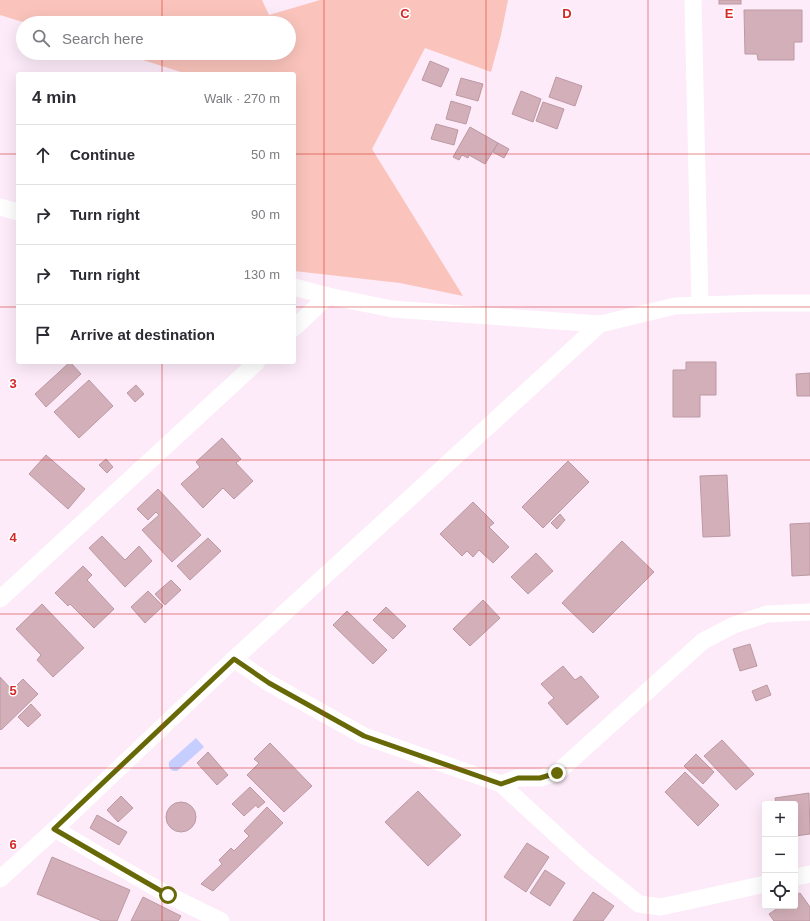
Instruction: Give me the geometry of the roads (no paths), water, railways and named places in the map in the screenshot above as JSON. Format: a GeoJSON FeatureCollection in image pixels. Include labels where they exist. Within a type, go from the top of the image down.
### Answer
{"type":"FeatureCollection","features":[{"type":"Feature","properties":{"kind":"street"},"geometry":{"type":"LineString","coordinates":[[694,0],[700,305]]}},
{"type":"Feature","properties":{"kind":"street"},"geometry":{"type":"LineString","coordinates":[[0,207],[16,211]]}},
{"type":"Feature","properties":{"kind":"street"},"geometry":{"type":"LineString","coordinates":[[296,288],[328,296],[392,309],[600,324],[675,306],[810,303]]}},
{"type":"Feature","properties":{"kind":"street"},"geometry":{"type":"LineString","coordinates":[[296,326],[328,296]]}},
{"type":"Feature","properties":{"kind":"street"},"geometry":{"type":"LineString","coordinates":[[0,879],[234,659],[600,324]]}},
{"type":"Feature","properties":{"kind":"street"},"geometry":{"type":"LineString","coordinates":[[0,599],[255,364]]}},
{"type":"Feature","properties":{"kind":"street"},"geometry":{"type":"LineString","coordinates":[[501,784],[518,778],[540,778],[557,773],[703,641],[734,625],[767,614],[810,612]]}},
{"type":"Feature","properties":{"kind":"street"},"geometry":{"type":"LineString","coordinates":[[234,659],[269,683],[364,736],[501,784],[585,861],[639,904],[660,907],[762,885]]}},
{"type":"Feature","properties":{"kind":"street"},"geometry":{"type":"LineString","coordinates":[[54,829],[168,895],[221,921]]}},
{"type":"Feature","properties":{"kind":"street"},"geometry":{"type":"LineString","coordinates":[[798,876],[810,874]]}},
{"type":"Feature","properties":{"kind":"water"},"geometry":{"type":"Polygon","coordinates":[[[196,738],[204,747],[177,771],[172,770],[169,766],[169,762],[196,738]]]}}]}
